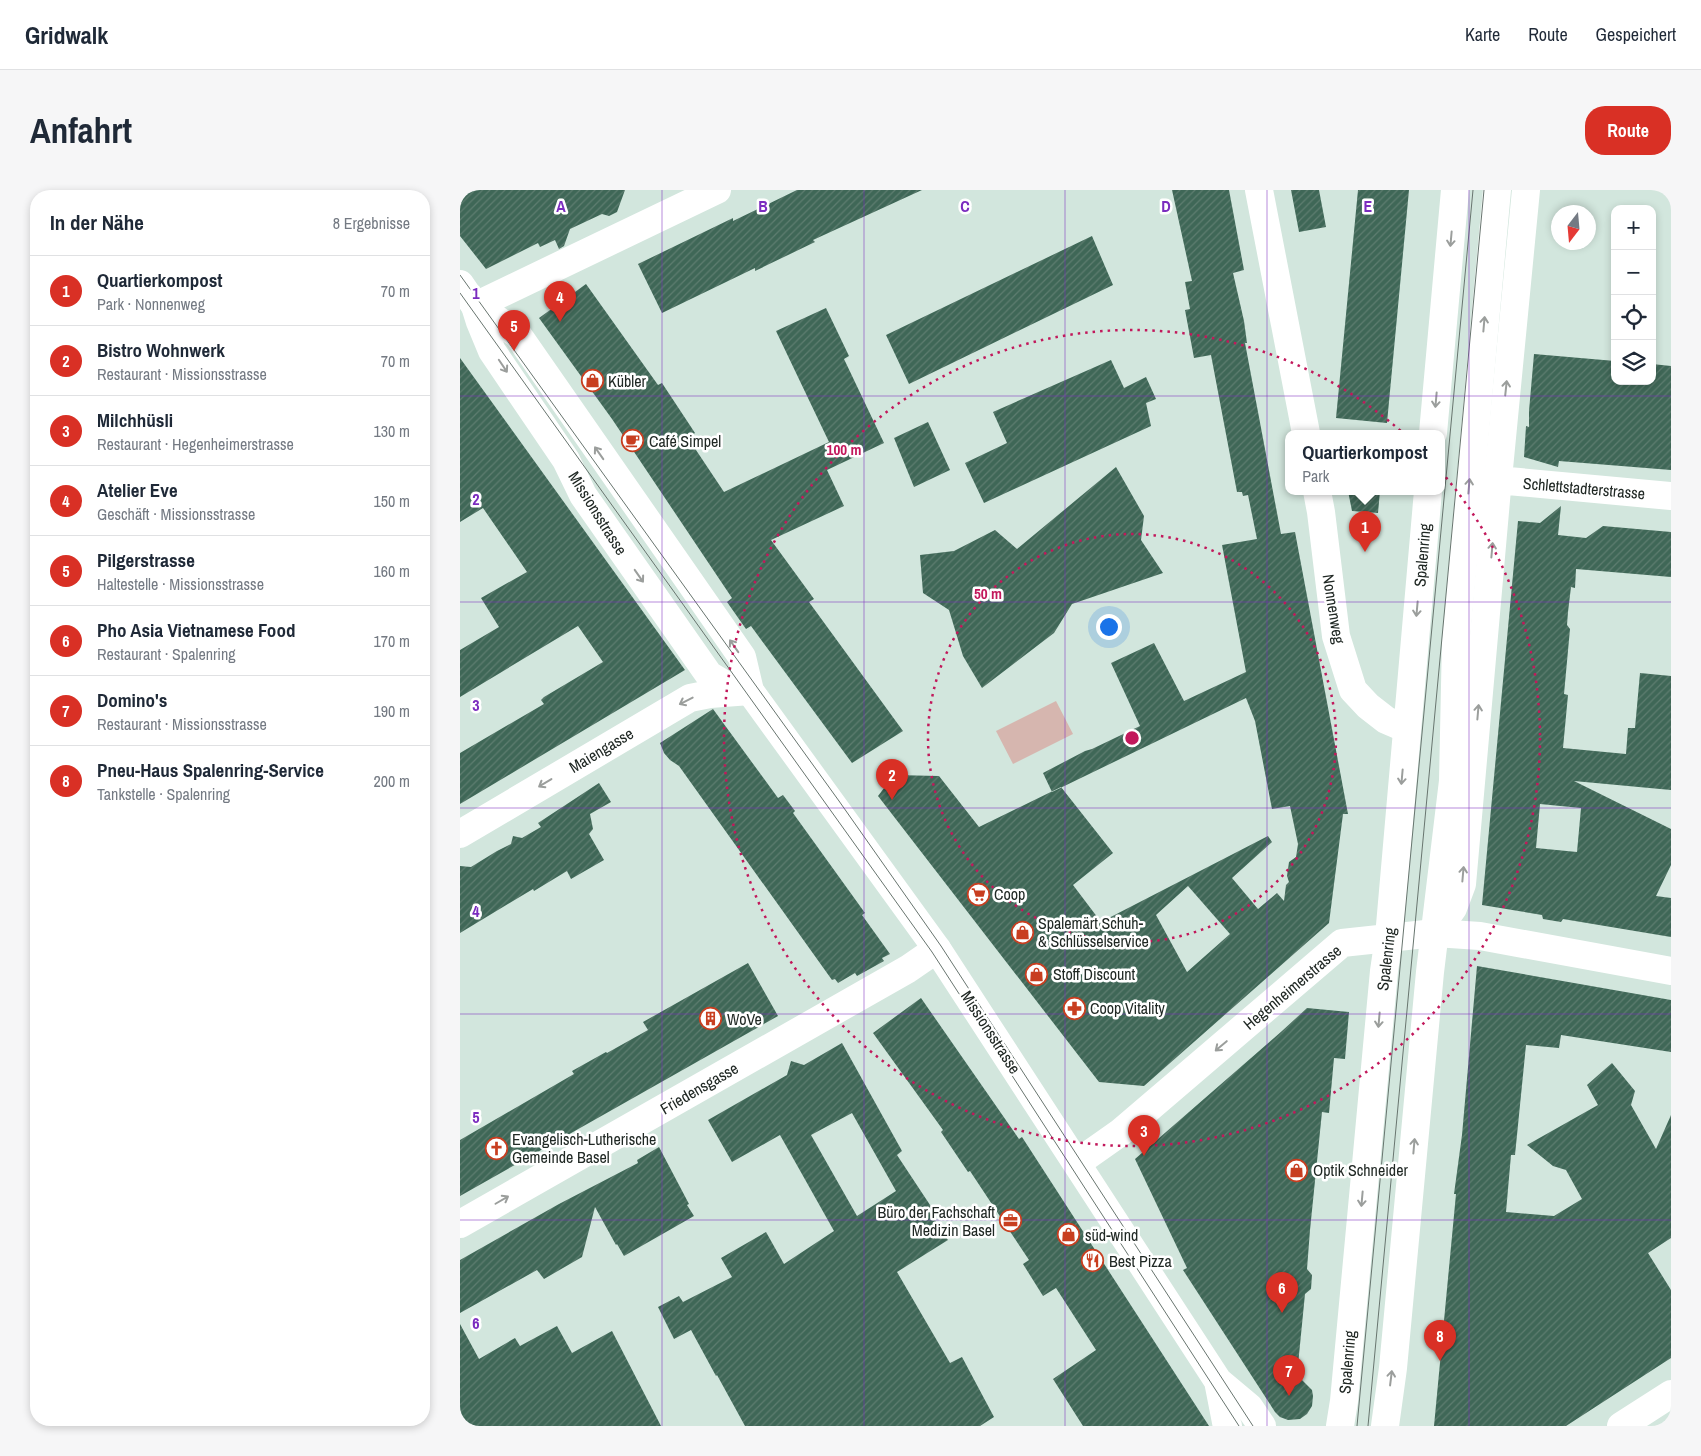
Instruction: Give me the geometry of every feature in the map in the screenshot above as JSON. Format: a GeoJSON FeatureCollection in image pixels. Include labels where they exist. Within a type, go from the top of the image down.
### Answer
{"type":"FeatureCollection","features":[{"type":"Feature","properties":{"kind":"main road"},"geometry":{"type":"LineString","coordinates":[[468,295],[717,190]]}},
{"type":"Feature","properties":{"kind":"main road"},"geometry":{"type":"LineString","coordinates":[[1260,190],[1305,430]]}},
{"type":"Feature","properties":{"kind":"main road"},"geometry":{"type":"LineString","coordinates":[[1433,430],[1455,190]]}},
{"type":"Feature","properties":{"kind":"main road"},"geometry":{"type":"LineString","coordinates":[[1385,1426],[1435,933],[1453,781],[1456,639],[1497,190]]}},
{"type":"Feature","properties":{"kind":"main road"},"geometry":{"type":"LineString","coordinates":[[1435,933],[1453,908],[1462,884],[1526,190]]}},
{"type":"Feature","properties":{"kind":"main road","name":"Missionsstrasse"},"geometry":{"type":"LineString","coordinates":[[468,295],[492,351],[566,460],[583,495],[709,675],[724,684],[750,691]]}},
{"type":"Feature","properties":{"kind":"main road","name":"Missionsstrasse"},"geometry":{"type":"LineString","coordinates":[[468,295],[518,335],[742,657],[750,691],[937,949],[1218,1381],[1249,1408],[1262,1426]]}},
{"type":"Feature","properties":{"kind":"main road","name":"Schlettstadterstrasse"},"geometry":{"type":"LineString","coordinates":[[1498,480],[1671,496]]}},
{"type":"Feature","properties":{"kind":"main road","name":"Nonnenweg"},"geometry":{"type":"LineString","coordinates":[[1318,495],[1336,636],[1353,690],[1368,706],[1386,720],[1407,729]]}},
{"type":"Feature","properties":{"kind":"main road","name":"Spalenring"},"geometry":{"type":"LineString","coordinates":[[1340,1426],[1344,1402],[1384,971],[1389,937],[1428,495]]}},
{"type":"Feature","properties":{"kind":"main road","name":"Maiengasse"},"geometry":{"type":"LineString","coordinates":[[460,834],[690,698],[710,694],[750,691]]}},
{"type":"Feature","properties":{"kind":"main road","name":"Hegenheimerstrasse"},"geometry":{"type":"LineString","coordinates":[[1077,1163],[1121,1132],[1342,943],[1435,933],[1480,936],[1671,971]]}},
{"type":"Feature","properties":{"kind":"main road","name":"Friedensgasse"},"geometry":{"type":"LineString","coordinates":[[460,1224],[908,969],[937,949]]}},
{"type":"Feature","properties":{"kind":"main road","name":"Missionsstrasse"},"geometry":{"type":"LineString","coordinates":[[1218,1381],[1228,1426]]}},
{"type":"Feature","properties":{"kind":"main road"},"geometry":{"type":"LineString","coordinates":[[1621,1426],[1671,1394]]}},
{"type":"Feature","properties":{"kind":"shaded area"},"geometry":{"type":"Polygon","coordinates":[[[1056,701],[1073,734],[1013,764],[996,731],[1056,701]]]}},
{"type":"Feature","properties":{"kind":"building"},"geometry":{"type":"Polygon","coordinates":[[[460,190],[625,190],[617,212],[609,216],[602,214],[570,229],[564,246],[559,249],[555,240],[540,247],[538,243],[486,269],[460,236],[460,190]]]}},
{"type":"Feature","properties":{"kind":"building"},"geometry":{"type":"Polygon","coordinates":[[[797,190],[922,190],[813,240],[815,242],[755,271],[755,268],[662,313],[638,264],[733,218],[733,221],[797,190]]]}},
{"type":"Feature","properties":{"kind":"building"},"geometry":{"type":"Polygon","coordinates":[[[1172,190],[1229,190],[1244,270],[1233,273],[1244,321],[1247,343],[1245,343],[1281,534],[1295,532],[1348,814],[1343,814],[1329,923],[1144,1086],[1099,1082],[878,796],[894,775],[939,776],[979,827],[1052,792],[1043,773],[1140,726],[1111,663],[1154,643],[1184,701],[1246,672],[1222,545],[1257,539],[1248,495],[1243,496],[1242,492],[1237,492],[1211,355],[1194,358],[1185,310],[1190,309],[1185,282],[1192,281],[1172,190]],[[1246,698],[1061,787],[1113,853],[1073,885],[1101,922],[1268,836],[1272,842],[1232,878],[1258,909],[1277,893],[1284,901],[1286,885],[1289,882],[1287,876],[1289,862],[1296,857],[1298,844],[1290,806],[1272,809],[1255,721],[1246,698]],[[1188,886],[1156,915],[1187,972],[1230,934],[1188,886]]]}},
{"type":"Feature","properties":{"kind":"building"},"geometry":{"type":"Polygon","coordinates":[[[1291,190],[1319,190],[1326,227],[1299,232],[1291,190]]]}},
{"type":"Feature","properties":{"kind":"building"},"geometry":{"type":"Polygon","coordinates":[[[1358,190],[1409,190],[1387,423],[1336,418],[1358,190]]]}},
{"type":"Feature","properties":{"kind":"building"},"geometry":{"type":"Polygon","coordinates":[[[1092,236],[1113,285],[909,384],[886,335],[1092,236]]]}},
{"type":"Feature","properties":{"kind":"building"},"geometry":{"type":"Polygon","coordinates":[[[586,284],[658,385],[662,383],[695,433],[688,438],[724,492],[829,442],[776,331],[826,308],[849,356],[844,359],[884,443],[827,470],[844,506],[771,540],[814,599],[809,602],[903,731],[852,763],[751,626],[746,629],[727,602],[732,598],[612,419],[539,318],[586,284]]]}},
{"type":"Feature","properties":{"kind":"building"},"geometry":{"type":"Polygon","coordinates":[[[1534,354],[1611,361],[1611,385],[1656,385],[1656,364],[1671,366],[1671,470],[1559,461],[1558,467],[1524,457],[1526,426],[1529,427],[1534,354]]]}},
{"type":"Feature","properties":{"kind":"building"},"geometry":{"type":"Polygon","coordinates":[[[460,358],[685,670],[460,804],[460,753],[544,704],[541,700],[544,697],[603,662],[578,626],[460,697],[460,650],[499,627],[481,598],[527,572],[483,508],[460,522],[460,358]]]}},
{"type":"Feature","properties":{"kind":"building"},"geometry":{"type":"Polygon","coordinates":[[[1111,360],[1124,388],[1146,377],[1156,399],[1146,403],[1151,426],[984,503],[965,463],[1007,443],[993,412],[1111,360]]]}},
{"type":"Feature","properties":{"kind":"building"},"geometry":{"type":"Polygon","coordinates":[[[928,422],[950,470],[914,487],[894,438],[928,422]]]}},
{"type":"Feature","properties":{"kind":"building"},"geometry":{"type":"Polygon","coordinates":[[[1116,467],[1144,516],[1141,540],[1163,573],[1072,604],[1054,633],[982,688],[963,656],[949,610],[923,593],[920,555],[954,551],[995,530],[1017,549],[1116,467]]]}},
{"type":"Feature","properties":{"kind":"building"},"geometry":{"type":"Polygon","coordinates":[[[1349,495],[1380,495],[1378,513],[1352,511],[1349,495]]]}},
{"type":"Feature","properties":{"kind":"building"},"geometry":{"type":"Polygon","coordinates":[[[1561,506],[1558,535],[1586,538],[1603,526],[1671,532],[1671,577],[1576,569],[1575,588],[1571,587],[1567,625],[1570,629],[1564,694],[1568,695],[1563,748],[1626,754],[1628,728],[1635,728],[1640,673],[1671,676],[1671,790],[1574,781],[1671,829],[1671,865],[1656,896],[1671,898],[1671,937],[1563,919],[1561,922],[1543,919],[1542,915],[1482,905],[1518,521],[1540,523],[1561,506]],[[1540,804],[1536,848],[1577,852],[1581,808],[1540,804]]]}},
{"type":"Feature","properties":{"kind":"building"},"geometry":{"type":"Polygon","coordinates":[[[713,709],[778,798],[783,795],[795,811],[793,813],[865,913],[862,915],[890,954],[882,958],[884,961],[857,976],[855,973],[838,983],[835,979],[832,980],[679,766],[664,753],[660,743],[713,709]]]}},
{"type":"Feature","properties":{"kind":"building"},"geometry":{"type":"Polygon","coordinates":[[[599,783],[611,802],[590,814],[593,829],[589,834],[604,860],[571,879],[567,871],[460,933],[460,866],[471,867],[511,844],[513,836],[522,838],[541,827],[538,823],[599,783]]]}},
{"type":"Feature","properties":{"kind":"building"},"geometry":{"type":"Polygon","coordinates":[[[748,963],[778,1016],[460,1196],[460,1140],[574,1074],[572,1071],[648,1030],[643,1022],[748,963]]]}},
{"type":"Feature","properties":{"kind":"building"},"geometry":{"type":"Polygon","coordinates":[[[1477,966],[1671,1000],[1671,1052],[1561,1035],[1559,1048],[1526,1045],[1515,1155],[1511,1155],[1506,1212],[1554,1216],[1582,1199],[1566,1170],[1553,1166],[1527,1145],[1598,1105],[1587,1085],[1612,1063],[1635,1091],[1631,1105],[1656,1149],[1671,1115],[1671,1238],[1648,1253],[1671,1290],[1671,1358],[1566,1426],[1434,1426],[1456,1194],[1454,1194],[1462,1135],[1477,966]]]}},
{"type":"Feature","properties":{"kind":"building"},"geometry":{"type":"Polygon","coordinates":[[[921,998],[1019,1139],[1022,1137],[1209,1426],[1083,1426],[1053,1379],[1096,1350],[1056,1288],[1043,1296],[1023,1264],[1029,1260],[970,1171],[968,1172],[941,1132],[943,1130],[873,1033],[921,998]]]}},
{"type":"Feature","properties":{"kind":"building"},"geometry":{"type":"Polygon","coordinates":[[[1307,1008],[1349,1012],[1345,1059],[1334,1058],[1329,1113],[1322,1112],[1310,1230],[1307,1269],[1312,1275],[1311,1289],[1305,1294],[1297,1375],[1312,1390],[1312,1406],[1307,1414],[1300,1419],[1288,1420],[1280,1417],[1275,1412],[1183,1270],[1187,1268],[1135,1159],[1307,1008]]]}},
{"type":"Feature","properties":{"kind":"building"},"geometry":{"type":"Polygon","coordinates":[[[842,1043],[902,1151],[897,1155],[932,1208],[929,1211],[948,1240],[897,1272],[950,1363],[962,1357],[994,1417],[980,1426],[745,1426],[691,1330],[674,1339],[658,1307],[679,1296],[683,1302],[732,1277],[721,1258],[766,1232],[784,1264],[834,1231],[780,1135],[732,1162],[708,1120],[787,1075],[791,1061],[804,1065],[842,1043]],[[852,1113],[811,1135],[857,1216],[896,1191],[852,1113]]]}},
{"type":"Feature","properties":{"kind":"building"},"geometry":{"type":"Polygon","coordinates":[[[659,1147],[694,1216],[624,1256],[595,1207],[582,1257],[544,1279],[537,1270],[460,1313],[460,1260],[559,1204],[638,1163],[637,1160],[659,1147]]]}},
{"type":"Feature","properties":{"kind":"building"},"geometry":{"type":"Polygon","coordinates":[[[460,1324],[479,1359],[515,1338],[520,1346],[557,1326],[572,1353],[612,1331],[661,1426],[460,1426],[460,1324]]]}},
{"type":"Feature","properties":{"kind":"tram line"},"geometry":{"type":"LineString","coordinates":[[1445,488],[1473,190]]}},
{"type":"Feature","properties":{"kind":"tram line"},"geometry":{"type":"LineString","coordinates":[[1368,1426],[1484,190]]}},
{"type":"Feature","properties":{"kind":"tram line"},"geometry":{"type":"LineString","coordinates":[[460,275],[839,801],[941,946],[1253,1426]]}},
{"type":"Feature","properties":{"kind":"tram line"},"geometry":{"type":"LineString","coordinates":[[460,293],[932,952],[1239,1426]]}},
{"type":"Feature","properties":{"kind":"tram line"},"geometry":{"type":"LineString","coordinates":[[1357,1426],[1444,495]]}},
{"type":"Feature","properties":{"kind":"place","name":"Atelier Eve"},"geometry":{"type":"Point","coordinates":[560,322]}},
{"type":"Feature","properties":{"kind":"place","name":"Pilgerstrasse"},"geometry":{"type":"Point","coordinates":[514,351]}},
{"type":"Feature","properties":{"kind":"place","name":"Kübler"},"geometry":{"type":"Point","coordinates":[592,381]}},
{"type":"Feature","properties":{"kind":"place","name":"Café Simpel"},"geometry":{"type":"Point","coordinates":[633,441]}},
{"type":"Feature","properties":{"kind":"place","name":"Quartierkompost"},"geometry":{"type":"Point","coordinates":[1365,552]}},
{"type":"Feature","properties":{"kind":"place","name":"Bistro Wohnwerk"},"geometry":{"type":"Point","coordinates":[892,800]}},
{"type":"Feature","properties":{"kind":"place","name":"Coop"},"geometry":{"type":"Point","coordinates":[978,894]}},
{"type":"Feature","properties":{"kind":"place","name":"Spalemärt Schuh- & Schlüsselservice"},"geometry":{"type":"Point","coordinates":[1022,932]}},
{"type":"Feature","properties":{"kind":"place","name":"Stoff Discount"},"geometry":{"type":"Point","coordinates":[1037,974]}},
{"type":"Feature","properties":{"kind":"place","name":"Coop Vitality"},"geometry":{"type":"Point","coordinates":[1074,1008]}},
{"type":"Feature","properties":{"kind":"place","name":"WoVe"},"geometry":{"type":"Point","coordinates":[711,1019]}},
{"type":"Feature","properties":{"kind":"place","name":"Evangelisch-Lutherische Gemeinde Basel"},"geometry":{"type":"Point","coordinates":[496,1148]}},
{"type":"Feature","properties":{"kind":"place","name":"Milchhüsli"},"geometry":{"type":"Point","coordinates":[1144,1156]}},
{"type":"Feature","properties":{"kind":"place","name":"Optik Schneider"},"geometry":{"type":"Point","coordinates":[1297,1170]}},
{"type":"Feature","properties":{"kind":"place","name":"Büro der Fachschaft Medizin Basel"},"geometry":{"type":"Point","coordinates":[1011,1221]}},
{"type":"Feature","properties":{"kind":"place","name":"süd-wind"},"geometry":{"type":"Point","coordinates":[1069,1235]}},
{"type":"Feature","properties":{"kind":"place","name":"Best Pizza"},"geometry":{"type":"Point","coordinates":[1093,1261]}},
{"type":"Feature","properties":{"kind":"place","name":"Pho Asia Vietnamese Food"},"geometry":{"type":"Point","coordinates":[1282,1313]}},
{"type":"Feature","properties":{"kind":"place","name":"Pneu-Haus Spalenring-Service"},"geometry":{"type":"Point","coordinates":[1440,1361]}},
{"type":"Feature","properties":{"kind":"place","name":"Domino's"},"geometry":{"type":"Point","coordinates":[1289,1396]}}]}
